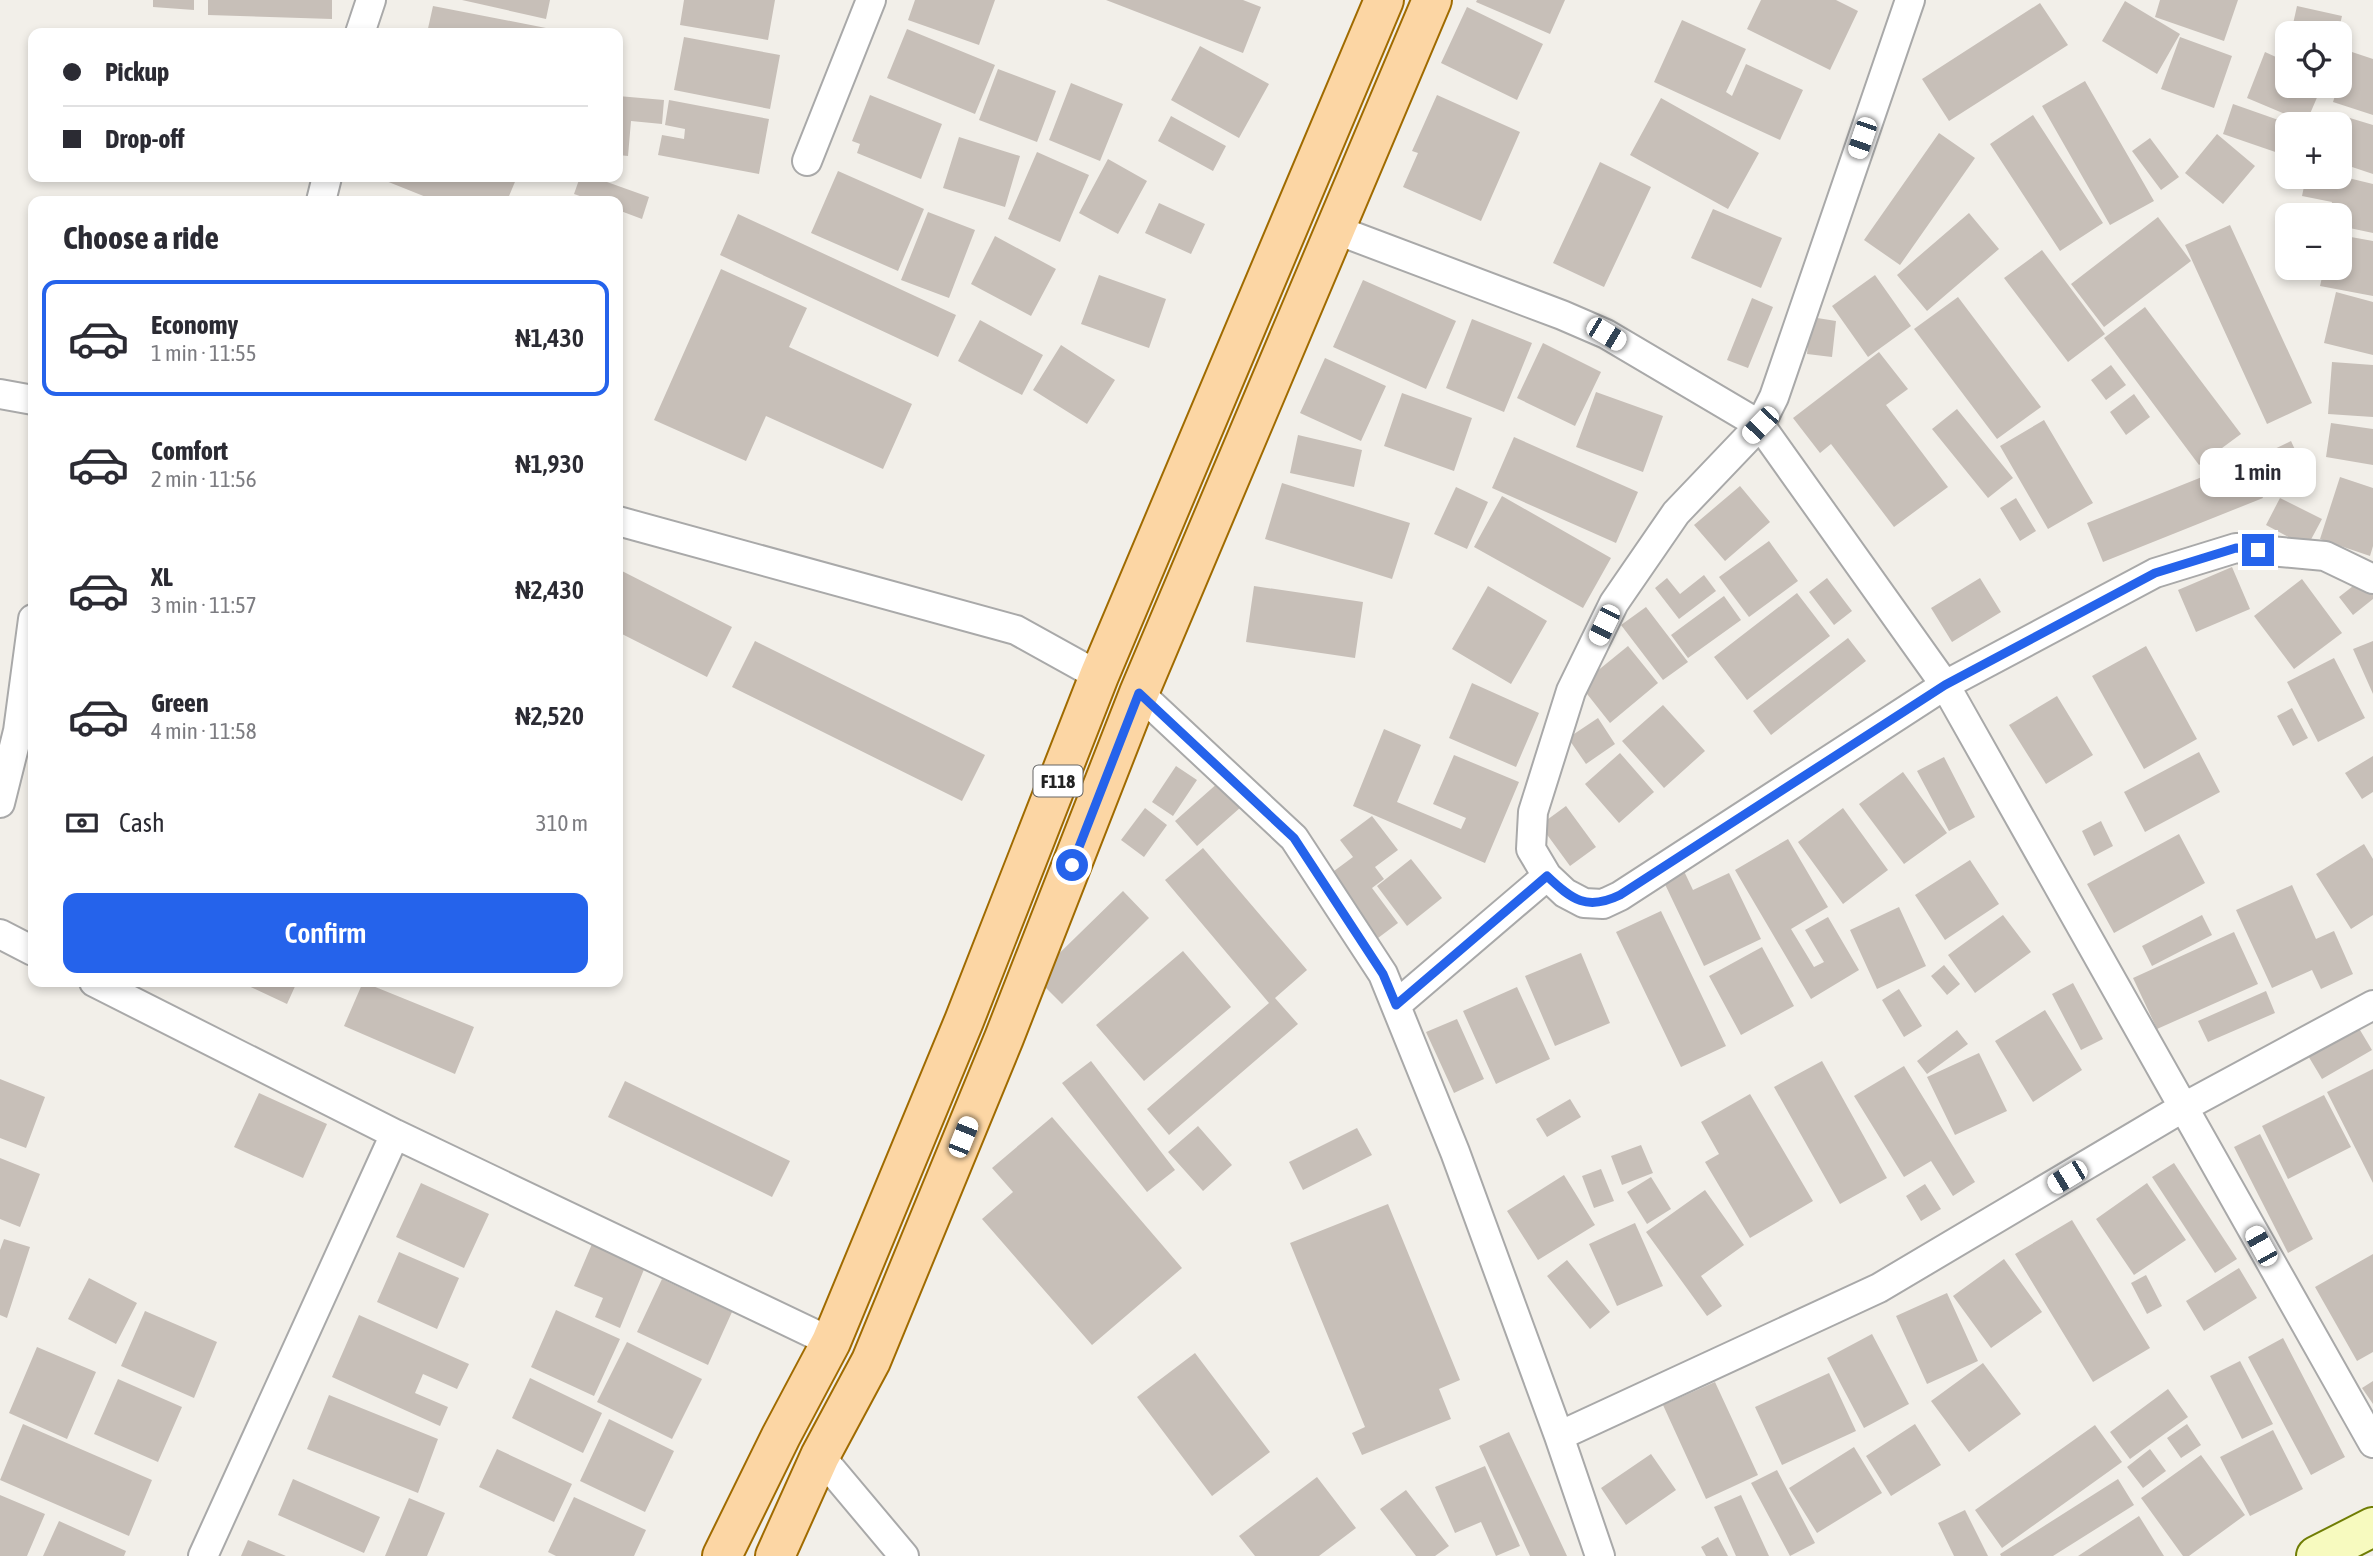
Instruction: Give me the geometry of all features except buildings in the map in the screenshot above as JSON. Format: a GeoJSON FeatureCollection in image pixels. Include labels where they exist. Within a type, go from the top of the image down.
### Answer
{"type":"FeatureCollection","features":[{"type":"Feature","properties":{"kind":"main road","name":"F118"},"geometry":{"type":"LineString","coordinates":[[722,1556],[780,1437],[831,1342],[964,1021],[1099,676],[1384,0]]}},
{"type":"Feature","properties":{"kind":"main road","name":"F118"},"geometry":{"type":"LineString","coordinates":[[775,1556],[820,1457],[871,1361],[1004,1038],[1139,693],[1432,0]]}},
{"type":"Feature","properties":{"kind":"main road"},"geometry":{"type":"LineString","coordinates":[[2316,1556],[2373,1527]]}},
{"type":"Feature","properties":{"kind":"street"},"geometry":{"type":"LineString","coordinates":[[362,28],[371,0]]}},
{"type":"Feature","properties":{"kind":"street"},"geometry":{"type":"LineString","coordinates":[[807,161],[871,0]]}},
{"type":"Feature","properties":{"kind":"street"},"geometry":{"type":"LineString","coordinates":[[1910,0],[1774,397],[1760,425],[1676,513],[1614,603],[1571,691],[1533,812],[1531,849],[1547,876],[1565,893],[1584,903],[1603,904],[1945,685],[2155,573],[2236,548],[2325,556],[2373,579]]}},
{"type":"Feature","properties":{"kind":"street"},"geometry":{"type":"LineString","coordinates":[[1334,229],[1606,334],[1760,425],[1945,685],[2373,1443]]}},
{"type":"Feature","properties":{"kind":"street"},"geometry":{"type":"LineString","coordinates":[[0,394],[28,399]]}},
{"type":"Feature","properties":{"kind":"street"},"geometry":{"type":"LineString","coordinates":[[623,522],[1016,630],[1099,676]]}},
{"type":"Feature","properties":{"kind":"street"},"geometry":{"type":"LineString","coordinates":[[0,803],[18,732],[28,657]]}},
{"type":"Feature","properties":{"kind":"street"},"geometry":{"type":"LineString","coordinates":[[1139,693],[1294,838],[1383,974],[1455,1152],[1600,1556]]}},
{"type":"Feature","properties":{"kind":"street"},"geometry":{"type":"LineString","coordinates":[[1396,1005],[1547,876]]}},
{"type":"Feature","properties":{"kind":"street"},"geometry":{"type":"LineString","coordinates":[[0,934],[28,948]]}},
{"type":"Feature","properties":{"kind":"street"},"geometry":{"type":"LineString","coordinates":[[104,987],[395,1134],[831,1342]]}},
{"type":"Feature","properties":{"kind":"street"},"geometry":{"type":"LineString","coordinates":[[1559,1436],[1879,1288],[2184,1107],[2373,1004]]}},
{"type":"Feature","properties":{"kind":"street"},"geometry":{"type":"LineString","coordinates":[[203,1556],[395,1134]]}},
{"type":"Feature","properties":{"kind":"street"},"geometry":{"type":"LineString","coordinates":[[820,1457],[904,1556]]}},
{"type":"Feature","properties":{"kind":"route"},"geometry":{"type":"LineString","coordinates":[[1072,865],[1139,693],[1294,838],[1383,974],[1396,1005],[1547,876],[1565,893],[1584,903],[1603,904],[1945,685],[2155,573],[2236,548],[2258,550]]}}]}
